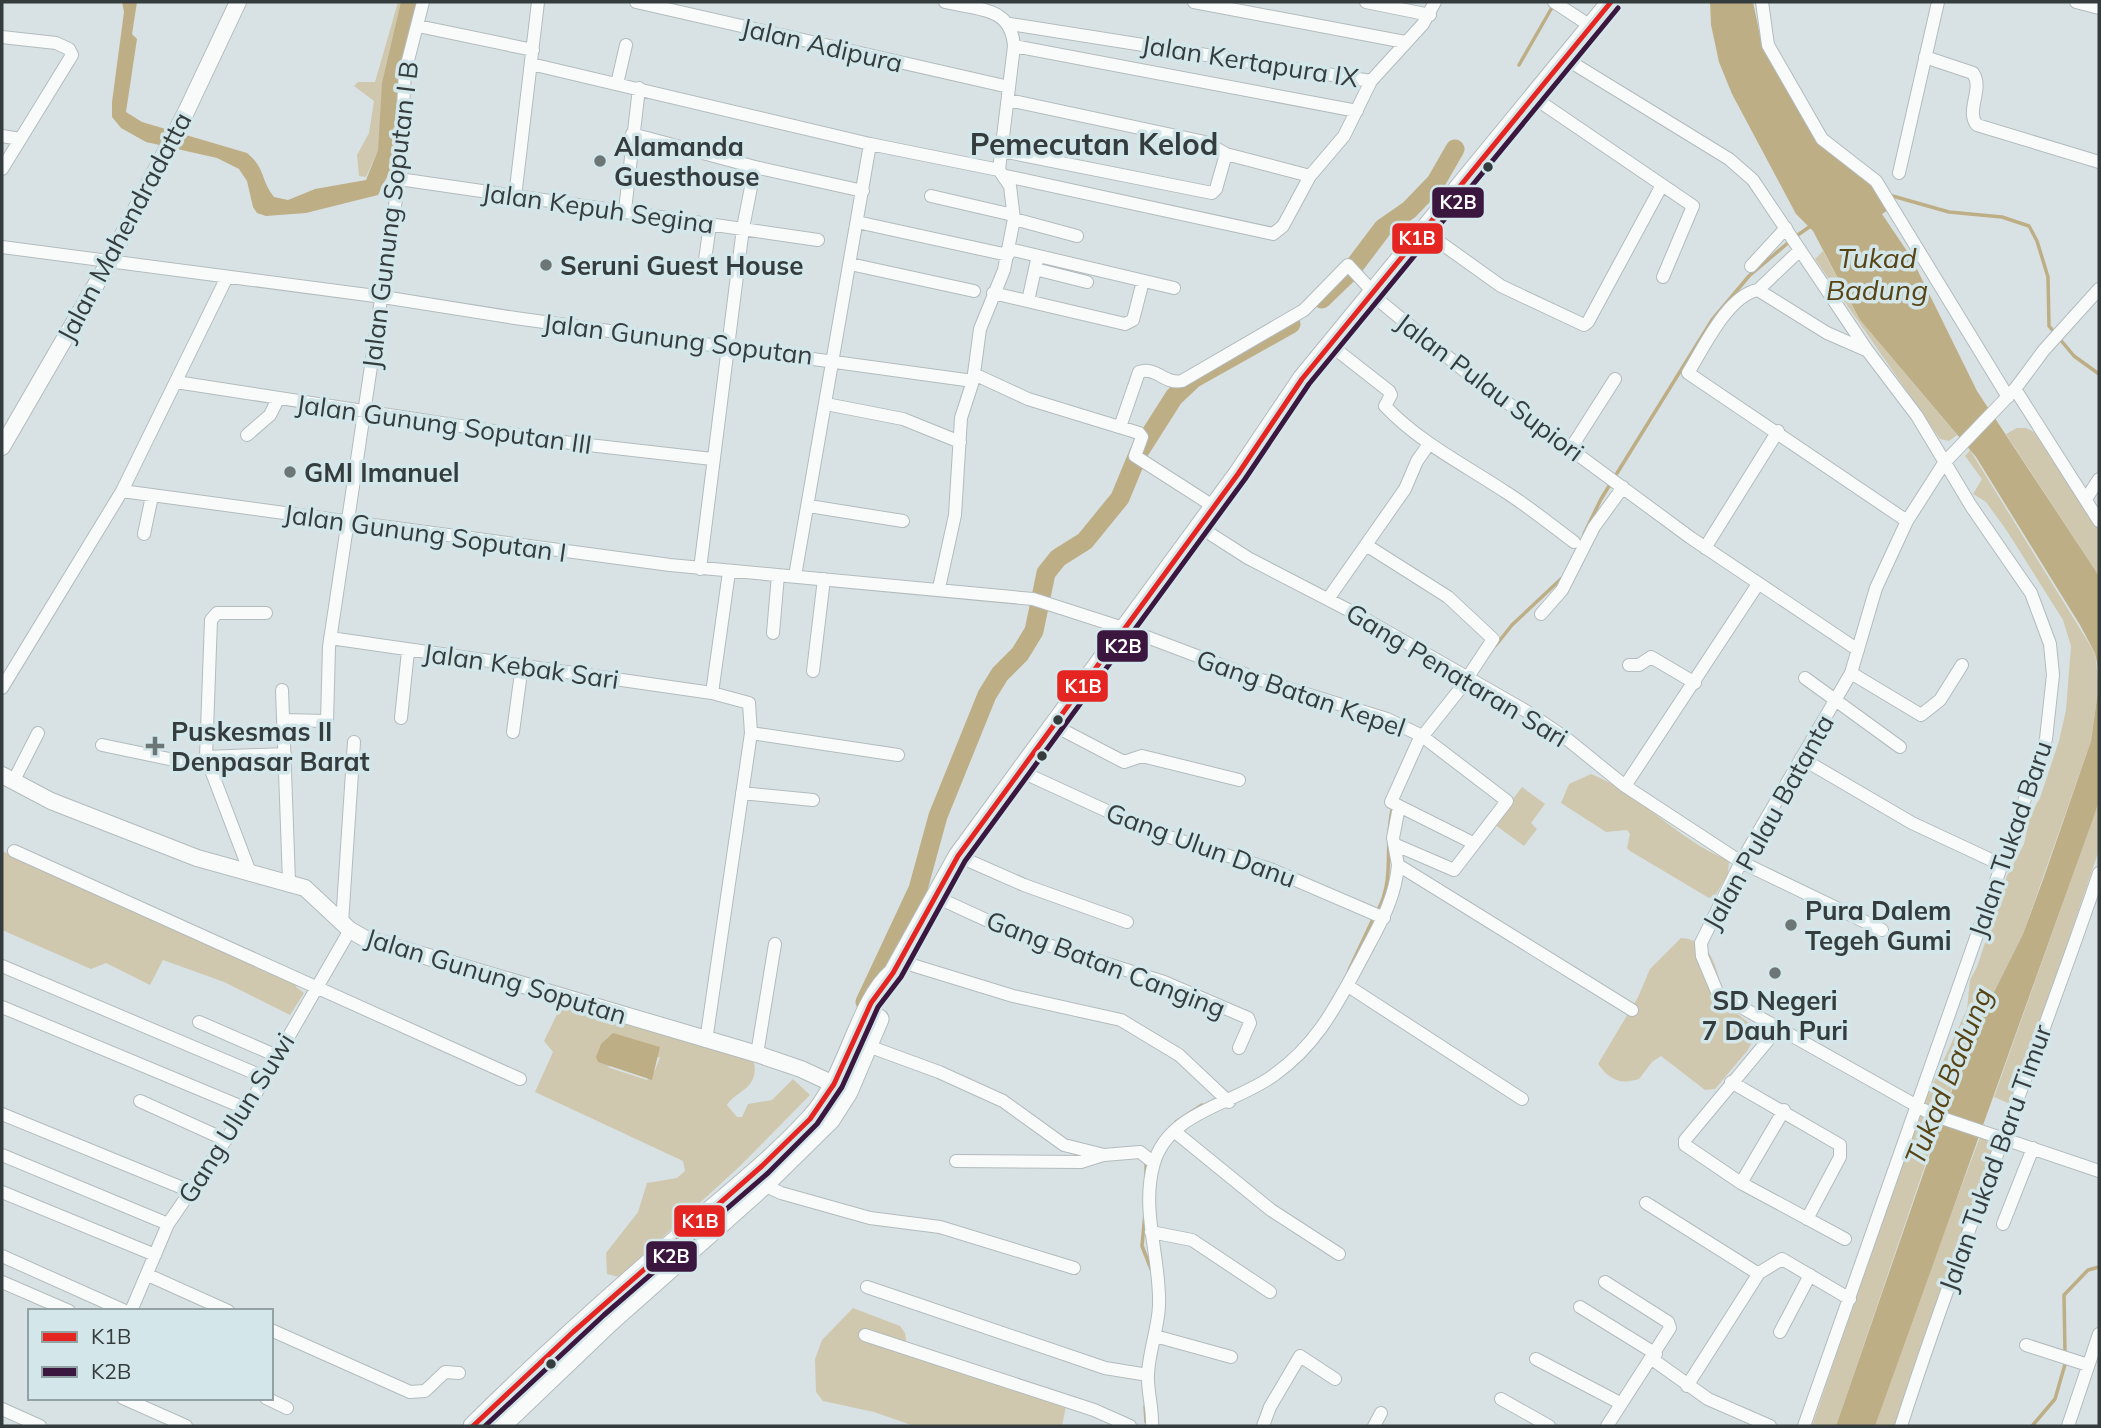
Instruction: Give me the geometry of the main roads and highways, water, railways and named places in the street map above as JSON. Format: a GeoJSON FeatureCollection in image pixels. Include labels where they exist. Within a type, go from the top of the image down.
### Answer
{"type":"FeatureCollection","features":[{"type":"Feature","properties":{"kind":"highway"},"geometry":{"type":"LineString","coordinates":[[501,1426],[610,1322],[764,1185],[830,1120],[880,986],[896,967],[958,856],[1329,344],[1611,2]]}},
{"type":"Feature","properties":{"kind":"highway"},"geometry":{"type":"LineString","coordinates":[[473,1426],[596,1309],[808,1121],[841,1088],[868,1046],[890,991],[896,967]]}},
{"type":"Feature","properties":{"kind":"main road","name":"Jalan Mahendradatta"},"geometry":{"type":"LineString","coordinates":[[2,447],[109,262],[238,2]]}},
{"type":"Feature","properties":{"kind":"main road","name":"Jalan Gunung Soputan"},"geometry":{"type":"LineString","coordinates":[[8,779],[130,833],[251,875],[289,881],[305,888],[346,926],[364,938],[757,1054],[808,1072],[841,1088]]}},
{"type":"Feature","properties":{"kind":"water"},"geometry":{"type":"Polygon","coordinates":[[[122,2],[137,2],[132,34],[137,39],[126,112],[142,122],[247,153],[257,164],[274,197],[288,200],[315,189],[366,180],[378,150],[382,83],[401,2],[418,2],[402,73],[393,165],[378,195],[306,213],[266,216],[257,213],[253,207],[247,181],[239,169],[217,158],[146,142],[121,128],[112,117],[112,102],[124,12],[122,2]]]}},
{"type":"Feature","properties":{"kind":"water","name":"Tukad Badung"},"geometry":{"type":"Polygon","coordinates":[[[1710,2],[1753,2],[1763,50],[1816,139],[1877,191],[1890,209],[1882,214],[1911,257],[1977,391],[2099,576],[2099,673],[2095,653],[2080,625],[1976,457],[1860,320],[1813,231],[1796,214],[1732,94],[1719,62],[1711,25],[1710,2]]]}},
{"type":"Feature","properties":{"kind":"water","name":"Tukad Badung"},"geometry":{"type":"Polygon","coordinates":[[[2099,684],[2099,801],[2094,816],[1875,1426],[1836,1426],[1971,1038],[2023,934],[2044,877],[2091,741],[2099,684]]]}},
{"type":"Feature","properties":{"kind":"water"},"geometry":{"type":"Polygon","coordinates":[[[613,1033],[660,1047],[652,1080],[598,1062],[596,1057],[601,1044],[613,1033]]]}},
{"type":"Feature","properties":{"kind":"waterway"},"geometry":{"type":"LineString","coordinates":[[1519,65],[1554,4]]}},
{"type":"Feature","properties":{"kind":"waterway"},"geometry":{"type":"LineString","coordinates":[[1322,299],[1349,273],[1383,228],[1409,210],[1436,182],[1455,149]]}},
{"type":"Feature","properties":{"kind":"waterway"},"geometry":{"type":"LineString","coordinates":[[1889,195],[1949,212],[2002,217],[2029,226],[2037,241],[2048,277],[2049,326],[2074,356],[2099,374]]}},
{"type":"Feature","properties":{"kind":"waterway"},"geometry":{"type":"LineString","coordinates":[[1795,237],[1812,225]]}},
{"type":"Feature","properties":{"kind":"waterway"},"geometry":{"type":"LineString","coordinates":[[1584,534],[1601,499],[1712,320],[1749,276],[1789,242]]}},
{"type":"Feature","properties":{"kind":"waterway"},"geometry":{"type":"LineString","coordinates":[[865,1002],[918,889],[938,816],[987,695],[1000,674],[1020,654],[1034,631],[1046,573],[1058,558],[1085,541],[1120,498],[1139,452],[1174,397],[1193,379],[1291,324]]}},
{"type":"Feature","properties":{"kind":"waterway"},"geometry":{"type":"LineString","coordinates":[[1496,645],[1512,625],[1562,578]]}},
{"type":"Feature","properties":{"kind":"waterway"},"geometry":{"type":"LineString","coordinates":[[1378,910],[1387,884],[1393,806]]}},
{"type":"Feature","properties":{"kind":"waterway"},"geometry":{"type":"LineString","coordinates":[[1349,970],[1374,917]]}},
{"type":"Feature","properties":{"kind":"waterway"},"geometry":{"type":"LineString","coordinates":[[1176,1122],[1202,1105]]}},
{"type":"Feature","properties":{"kind":"waterway"},"geometry":{"type":"LineString","coordinates":[[1146,1160],[1146,1177]]}},
{"type":"Feature","properties":{"kind":"waterway"},"geometry":{"type":"LineString","coordinates":[[1145,1213],[1142,1246],[1151,1269]]}},
{"type":"Feature","properties":{"kind":"waterway"},"geometry":{"type":"LineString","coordinates":[[2065,1354],[2064,1295],[2088,1270],[2099,1267]]}},
{"type":"Feature","properties":{"kind":"waterway"},"geometry":{"type":"LineString","coordinates":[[2032,1426],[2055,1399],[2066,1361]]}},
{"type":"Feature","properties":{"kind":"waterway"},"geometry":{"type":"LineString","coordinates":[[1145,1406],[1146,1422]]}},
{"type":"Feature","properties":{"kind":"place","name":"Alamanda Guesthouse"},"geometry":{"type":"Point","coordinates":[600,161]}},
{"type":"Feature","properties":{"kind":"place","name":"Seruni Guest House"},"geometry":{"type":"Point","coordinates":[546,265]}},
{"type":"Feature","properties":{"kind":"place","name":"GMI Imanuel"},"geometry":{"type":"Point","coordinates":[290,472]}},
{"type":"Feature","properties":{"kind":"place","name":"Puskesmas II Denpasar Barat"},"geometry":{"type":"Point","coordinates":[155,746]}},
{"type":"Feature","properties":{"kind":"place","name":"Pura Dalem Tegeh Gumi"},"geometry":{"type":"Point","coordinates":[1791,925]}},
{"type":"Feature","properties":{"kind":"place","name":"SD Negeri 7 Dauh Puri"},"geometry":{"type":"Point","coordinates":[1775,973]}},
{"type":"Feature","properties":{"kind":"district","name":"Pemecutan Kelod"},"geometry":{"type":"Point","coordinates":[1094,144]}}]}
